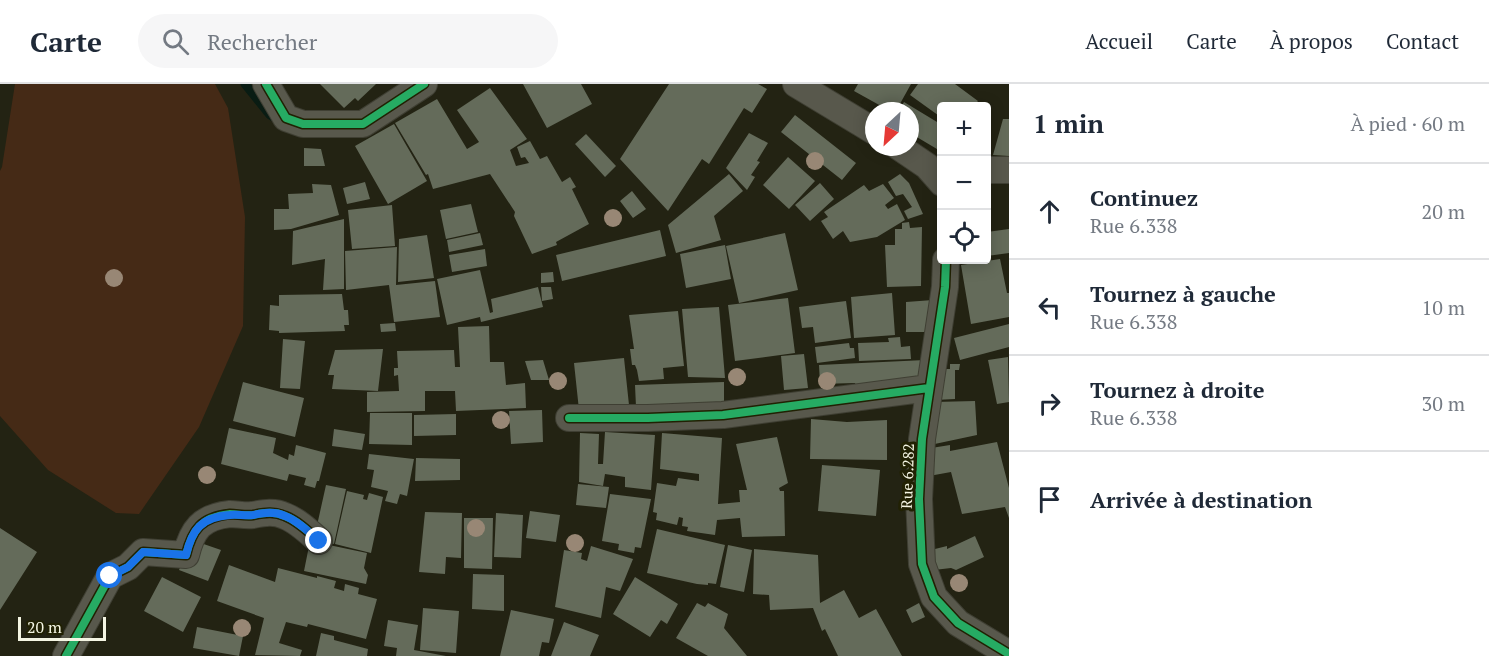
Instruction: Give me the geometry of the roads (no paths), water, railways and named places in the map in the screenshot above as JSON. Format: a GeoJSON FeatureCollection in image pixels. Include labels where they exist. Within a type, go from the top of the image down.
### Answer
{"type":"FeatureCollection","features":[{"type":"Feature","properties":{"kind":"street"},"geometry":{"type":"LineString","coordinates":[[266,84],[286,118],[303,124],[363,124],[424,84]]}},
{"type":"Feature","properties":{"kind":"street"},"geometry":{"type":"LineString","coordinates":[[796,84],[865,126]]}},
{"type":"Feature","properties":{"kind":"street"},"geometry":{"type":"LineString","coordinates":[[912,156],[927,166],[937,177]]}},
{"type":"Feature","properties":{"kind":"street"},"geometry":{"type":"LineString","coordinates":[[991,170],[1009,170]]}},
{"type":"Feature","properties":{"kind":"street","name":"Rue 6.282"},"geometry":{"type":"LineString","coordinates":[[946,264],[945,287],[922,439],[919,500],[922,564],[934,597],[958,623],[1009,654]]}},
{"type":"Feature","properties":{"kind":"street"},"geometry":{"type":"LineString","coordinates":[[569,418],[723,415],[929,388]]}},
{"type":"Feature","properties":{"kind":"street"},"geometry":{"type":"LineString","coordinates":[[66,656],[110,576],[128,567],[143,552],[186,555],[190,537],[200,525],[215,517],[230,514],[253,515],[264,512],[285,515],[319,541]]}},
{"type":"Feature","properties":{"kind":"waterway"},"geometry":{"type":"LineString","coordinates":[[245,84],[270,115],[280,121]]}}]}
